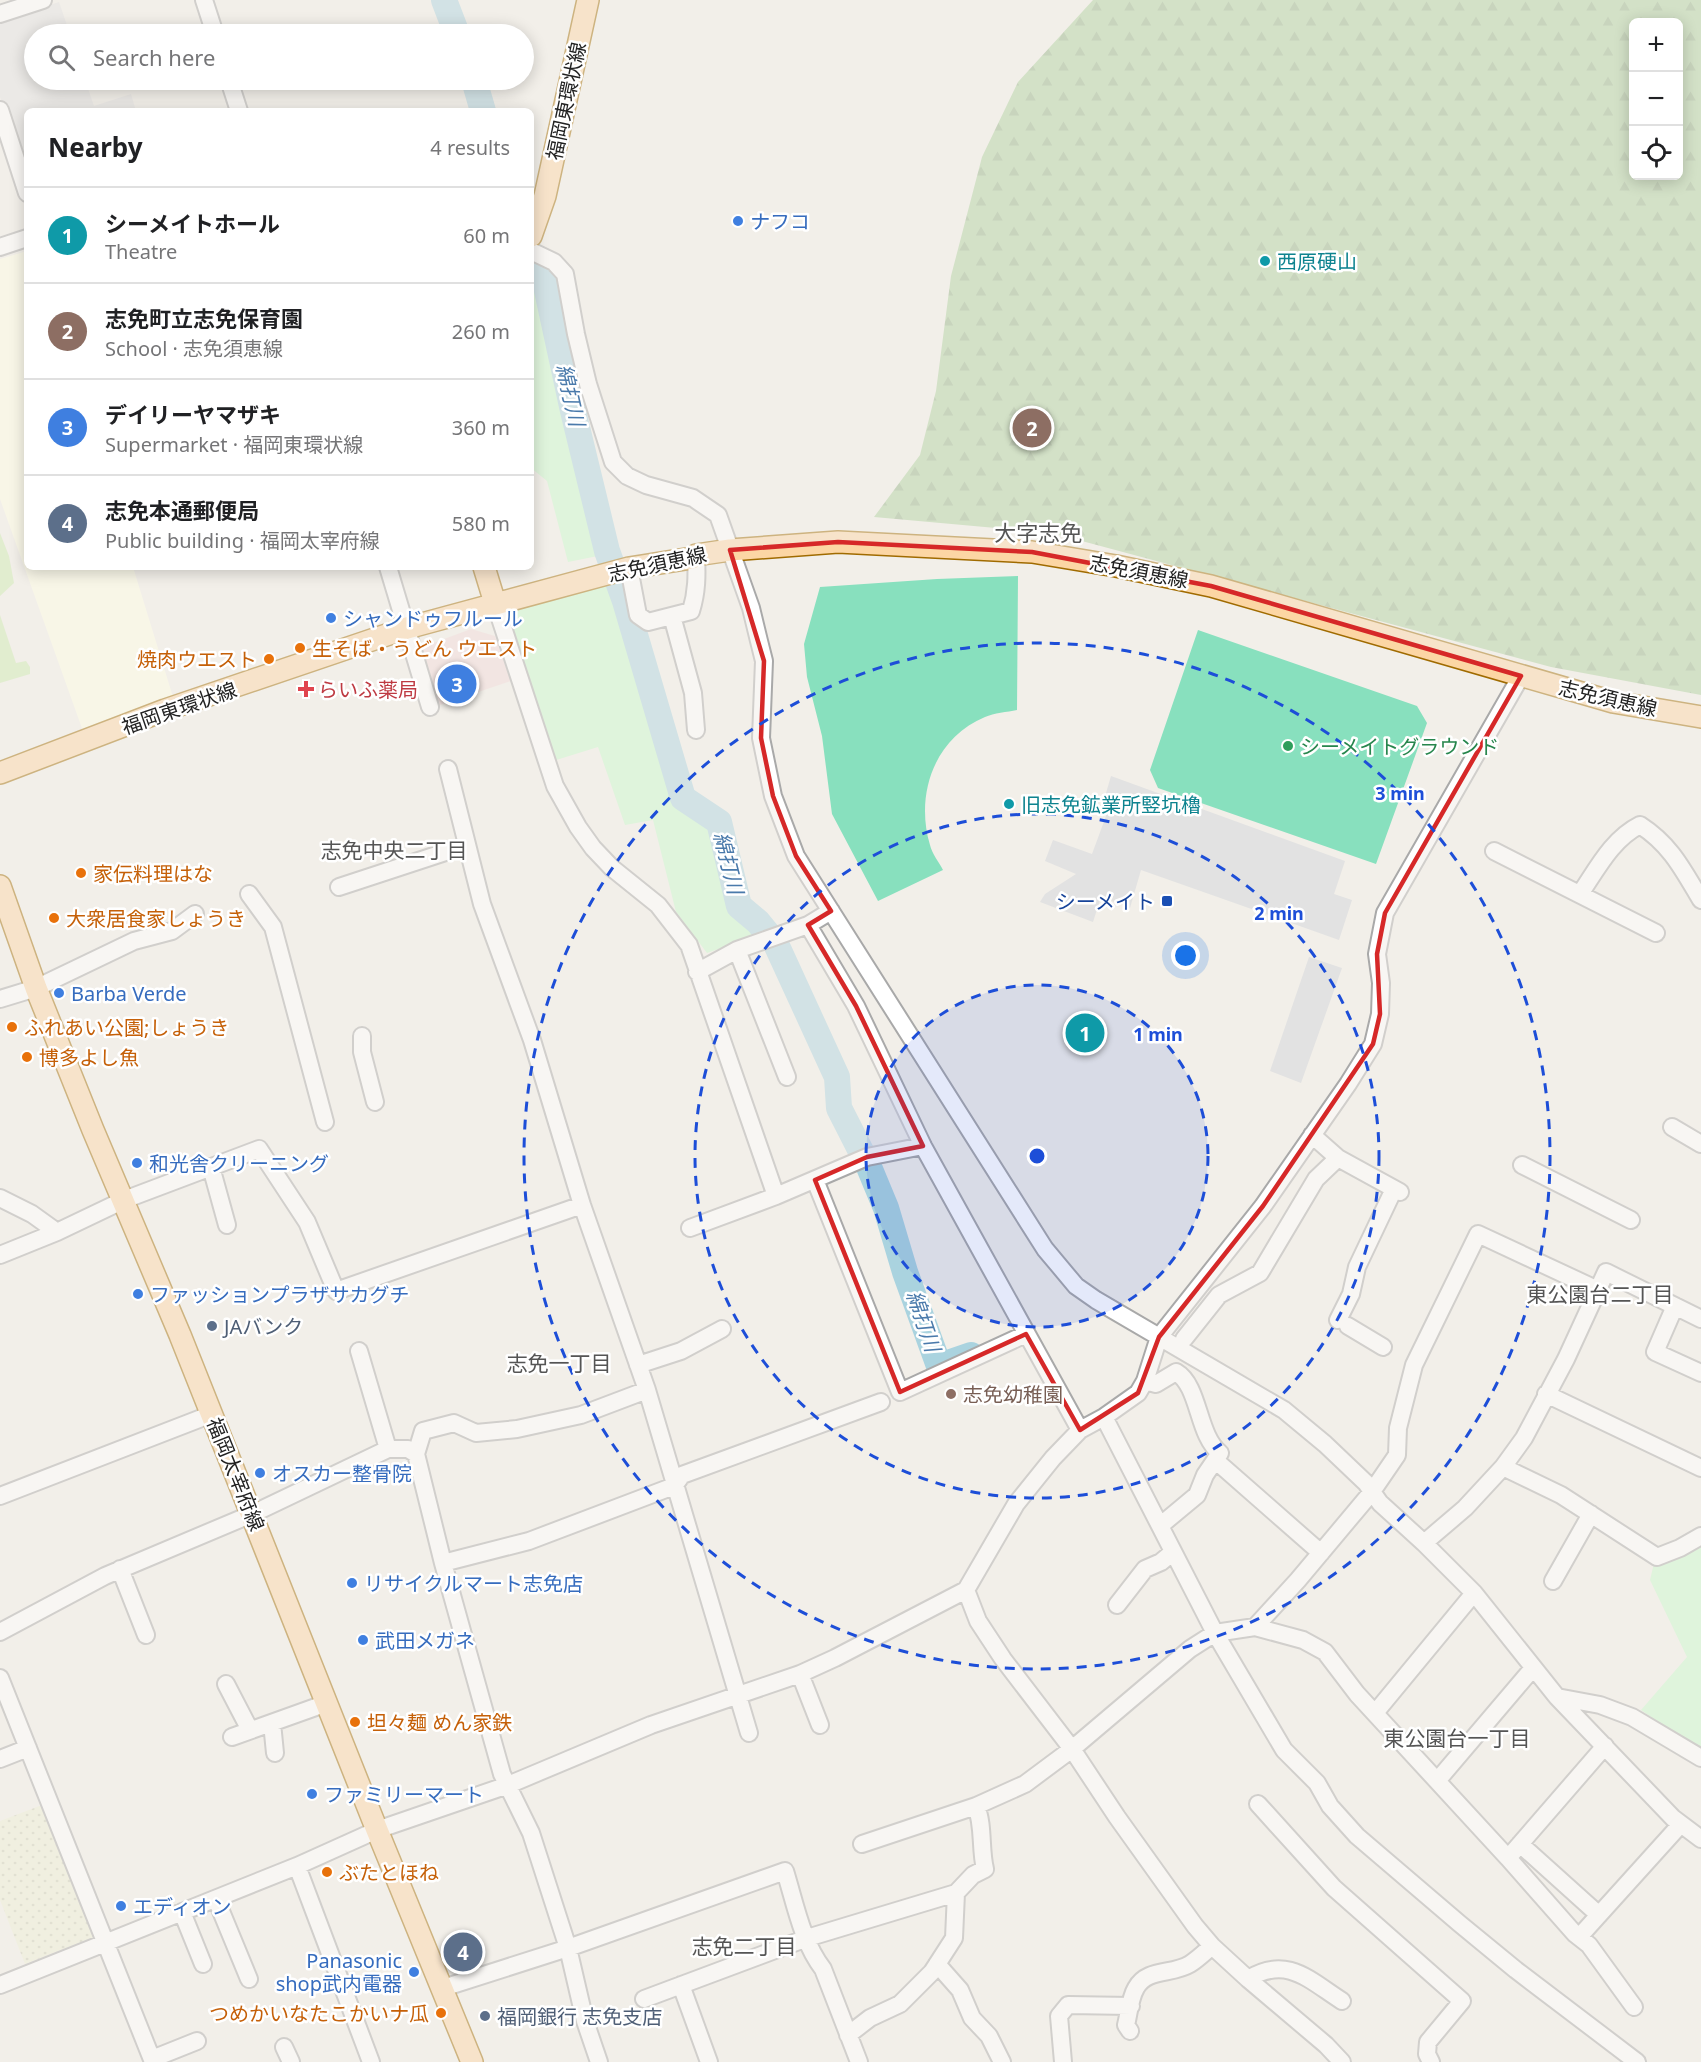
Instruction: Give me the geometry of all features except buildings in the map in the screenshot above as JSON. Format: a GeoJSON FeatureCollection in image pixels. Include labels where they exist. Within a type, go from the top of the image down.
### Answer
{"type":"FeatureCollection","features":[{"type":"Feature","properties":{"kind":"main road","name":"福岡東環状線"},"geometry":{"type":"LineString","coordinates":[[534,227],[545,196],[588,0]]}},
{"type":"Feature","properties":{"kind":"main road","name":"志免須恵線"},"geometry":{"type":"LineString","coordinates":[[495,603],[629,568],[730,550],[838,542],[965,547],[1053,555],[1212,586],[1613,702],[1701,717]]}},
{"type":"Feature","properties":{"kind":"main road"},"geometry":{"type":"LineString","coordinates":[[485,570],[495,603]]}},
{"type":"Feature","properties":{"kind":"main road","name":"福岡東環状線"},"geometry":{"type":"LineString","coordinates":[[0,773],[165,710],[407,628],[495,603]]}},
{"type":"Feature","properties":{"kind":"main road","name":"福岡太宰府線"},"geometry":{"type":"LineString","coordinates":[[0,886],[36,988],[93,1131],[124,1200],[212,1414],[377,1830],[443,1988],[468,2061]]}},
{"type":"Feature","properties":{"kind":"street"},"geometry":{"type":"LineString","coordinates":[[0,14],[43,0]]}},
{"type":"Feature","properties":{"kind":"street"},"geometry":{"type":"LineString","coordinates":[[204,0],[212,24]]}},
{"type":"Feature","properties":{"kind":"street"},"geometry":{"type":"LineString","coordinates":[[232,90],[238,108]]}},
{"type":"Feature","properties":{"kind":"street"},"geometry":{"type":"LineString","coordinates":[[0,110],[24,184]]}},
{"type":"Feature","properties":{"kind":"street"},"geometry":{"type":"LineString","coordinates":[[0,247],[24,239]]}},
{"type":"Feature","properties":{"kind":"street"},"geometry":{"type":"LineString","coordinates":[[534,252],[554,262],[565,274],[588,384],[614,462],[627,476],[646,485],[693,498],[718,515],[751,608],[764,661],[761,738],[773,796],[796,856],[1045,1249],[1076,1286],[1159,1338],[1284,1410],[1334,1452],[1366,1483],[1371,1493],[1474,1593],[1557,1697],[1673,1818],[1701,1839]]}},
{"type":"Feature","properties":{"kind":"street"},"geometry":{"type":"LineString","coordinates":[[629,568],[638,615],[648,622],[691,611],[698,575],[696,555]]}},
{"type":"Feature","properties":{"kind":"street"},"geometry":{"type":"LineString","coordinates":[[389,570],[430,707]]}},
{"type":"Feature","properties":{"kind":"street"},"geometry":{"type":"LineString","coordinates":[[495,603],[555,786],[578,827],[593,848],[612,868],[658,905],[689,945],[776,1196]]}},
{"type":"Feature","properties":{"kind":"street"},"geometry":{"type":"LineString","coordinates":[[672,616],[693,693],[696,730]]}},
{"type":"Feature","properties":{"kind":"street"},"geometry":{"type":"LineString","coordinates":[[0,1985],[297,1866],[377,1830],[508,1785],[651,1725],[800,1674],[966,1590],[1016,1504],[1053,1458],[1080,1430],[1104,1417],[1138,1393],[1145,1381],[1159,1338],[1263,1206],[1373,1044],[1380,1014],[1382,983],[1377,954],[1385,914],[1521,676]]}},
{"type":"Feature","properties":{"kind":"street"},"geometry":{"type":"LineString","coordinates":[[448,769],[482,904],[532,1040],[582,1204],[638,1365],[749,1732]]}},
{"type":"Feature","properties":{"kind":"street"},"geometry":{"type":"LineString","coordinates":[[1580,894],[1616,842],[1627,831],[1640,825],[1654,834],[1676,857],[1701,900]]}},
{"type":"Feature","properties":{"kind":"street"},"geometry":{"type":"LineString","coordinates":[[339,887],[467,845]]}},
{"type":"Feature","properties":{"kind":"street"},"geometry":{"type":"LineString","coordinates":[[1494,851],[1656,933]]}},
{"type":"Feature","properties":{"kind":"street"},"geometry":{"type":"LineString","coordinates":[[249,894],[273,927],[325,1122]]}},
{"type":"Feature","properties":{"kind":"street"},"geometry":{"type":"LineString","coordinates":[[697,972],[737,950],[808,926],[831,911]]}},
{"type":"Feature","properties":{"kind":"street"},"geometry":{"type":"LineString","coordinates":[[0,999],[36,988],[134,941],[172,931],[195,914]]}},
{"type":"Feature","properties":{"kind":"street"},"geometry":{"type":"LineString","coordinates":[[808,926],[856,1006],[923,1146],[1080,1430]]}},
{"type":"Feature","properties":{"kind":"street"},"geometry":{"type":"LineString","coordinates":[[737,950],[787,1077]]}},
{"type":"Feature","properties":{"kind":"street"},"geometry":{"type":"LineString","coordinates":[[363,1036],[362,1052],[375,1102]]}},
{"type":"Feature","properties":{"kind":"street"},"geometry":{"type":"LineString","coordinates":[[1672,1127],[1701,1144]]}},
{"type":"Feature","properties":{"kind":"street"},"geometry":{"type":"LineString","coordinates":[[1312,1135],[1338,1158],[1397,1190],[1357,1267],[1343,1323],[1383,1347]]}},
{"type":"Feature","properties":{"kind":"street"},"geometry":{"type":"LineString","coordinates":[[690,1228],[776,1196],[867,1157],[923,1146]]}},
{"type":"Feature","properties":{"kind":"street"},"geometry":{"type":"LineString","coordinates":[[0,1255],[57,1232],[124,1200],[259,1149],[307,1222],[336,1291],[582,1204]]}},
{"type":"Feature","properties":{"kind":"street"},"geometry":{"type":"LineString","coordinates":[[1184,1338],[1219,1295],[1264,1276],[1312,1184],[1338,1158]]}},
{"type":"Feature","properties":{"kind":"street"},"geometry":{"type":"LineString","coordinates":[[1522,1165],[1631,1220]]}},
{"type":"Feature","properties":{"kind":"street"},"geometry":{"type":"LineString","coordinates":[[211,1167],[227,1225]]}},
{"type":"Feature","properties":{"kind":"street"},"geometry":{"type":"LineString","coordinates":[[814,1180],[900,1392],[1026,1334]]}},
{"type":"Feature","properties":{"kind":"street"},"geometry":{"type":"LineString","coordinates":[[0,1198],[32,1214],[57,1232]]}},
{"type":"Feature","properties":{"kind":"street"},"geometry":{"type":"LineString","coordinates":[[1255,1627],[1322,1553],[1371,1493],[1397,1455],[1398,1428],[1411,1363],[1478,1234],[1598,1290]]}},
{"type":"Feature","properties":{"kind":"street"},"geometry":{"type":"LineString","coordinates":[[1424,1543],[1464,1508],[1503,1467],[1524,1438],[1566,1359],[1606,1272],[1701,1319]]}},
{"type":"Feature","properties":{"kind":"street"},"geometry":{"type":"LineString","coordinates":[[1674,1306],[1655,1352],[1701,1373]]}},
{"type":"Feature","properties":{"kind":"street"},"geometry":{"type":"LineString","coordinates":[[638,1365],[681,1351],[722,1329]]}},
{"type":"Feature","properties":{"kind":"street"},"geometry":{"type":"LineString","coordinates":[[360,1351],[388,1449]]}},
{"type":"Feature","properties":{"kind":"street"},"geometry":{"type":"LineString","coordinates":[[1145,1381],[1156,1384],[1176,1372],[1184,1376],[1207,1436],[1213,1448],[1220,1453],[1205,1475],[1197,1495],[1161,1525]]}},
{"type":"Feature","properties":{"kind":"street"},"geometry":{"type":"LineString","coordinates":[[599,2062],[585,2020],[568,1948],[531,1833],[502,1774],[443,1563],[416,1454],[423,1431],[454,1423],[476,1433],[517,1429],[581,1415],[646,1390]]}},
{"type":"Feature","properties":{"kind":"street"},"geometry":{"type":"LineString","coordinates":[[1546,1394],[1701,1468]]}},
{"type":"Feature","properties":{"kind":"street"},"geometry":{"type":"LineString","coordinates":[[443,1563],[529,1541],[674,1486],[682,1475],[881,1402]]}},
{"type":"Feature","properties":{"kind":"street"},"geometry":{"type":"LineString","coordinates":[[0,1496],[212,1414]]}},
{"type":"Feature","properties":{"kind":"street"},"geometry":{"type":"LineString","coordinates":[[1104,1417],[1215,1633],[1284,1750],[1317,1783],[1330,1806],[1357,1836],[1508,1964],[1637,2062]]}},
{"type":"Feature","properties":{"kind":"street"},"geometry":{"type":"LineString","coordinates":[[0,1632],[120,1569],[252,1514],[388,1449],[408,1449],[416,1454]]}},
{"type":"Feature","properties":{"kind":"street"},"geometry":{"type":"LineString","coordinates":[[1215,1460],[1322,1553]]}},
{"type":"Feature","properties":{"kind":"street"},"geometry":{"type":"LineString","coordinates":[[1503,1467],[1561,1495],[1657,1557],[1701,1536]]}},
{"type":"Feature","properties":{"kind":"street"},"geometry":{"type":"LineString","coordinates":[[1553,1581],[1591,1514]]}},
{"type":"Feature","properties":{"kind":"street"},"geometry":{"type":"LineString","coordinates":[[1117,1605],[1145,1569],[1161,1562],[1173,1552]]}},
{"type":"Feature","properties":{"kind":"street"},"geometry":{"type":"LineString","coordinates":[[120,1569],[146,1635]]}},
{"type":"Feature","properties":{"kind":"street"},"geometry":{"type":"LineString","coordinates":[[966,1590],[978,1621],[1003,1659],[1072,1749],[1154,1871],[1195,1926],[1212,1946],[1326,2045],[1342,2062]]}},
{"type":"Feature","properties":{"kind":"street"},"geometry":{"type":"LineString","coordinates":[[1375,1713],[1474,1593]]}},
{"type":"Feature","properties":{"kind":"street"},"geometry":{"type":"LineString","coordinates":[[862,1844],[976,1806],[1025,1784],[1072,1749],[1190,1649],[1215,1633],[1255,1627],[1303,1640],[1325,1652],[1357,1694],[1579,1937],[1589,1945],[1634,2007]]}},
{"type":"Feature","properties":{"kind":"street"},"geometry":{"type":"LineString","coordinates":[[1437,1781],[1533,1668]]}},
{"type":"Feature","properties":{"kind":"street"},"geometry":{"type":"LineString","coordinates":[[800,1674],[819,1725]]}},
{"type":"Feature","properties":{"kind":"street"},"geometry":{"type":"LineString","coordinates":[[0,1678],[153,2061],[197,2041]]}},
{"type":"Feature","properties":{"kind":"street"},"geometry":{"type":"LineString","coordinates":[[226,1684],[250,1730]]}},
{"type":"Feature","properties":{"kind":"street"},"geometry":{"type":"LineString","coordinates":[[1557,1697],[1600,1704],[1632,1717],[1701,1758]]}},
{"type":"Feature","properties":{"kind":"street"},"geometry":{"type":"LineString","coordinates":[[232,1737],[327,1703]]}},
{"type":"Feature","properties":{"kind":"street"},"geometry":{"type":"LineString","coordinates":[[272,1723],[275,1753]]}},
{"type":"Feature","properties":{"kind":"street"},"geometry":{"type":"LineString","coordinates":[[1508,1858],[1605,1746]]}},
{"type":"Feature","properties":{"kind":"street"},"geometry":{"type":"LineString","coordinates":[[0,1759],[28,1748]]}},
{"type":"Feature","properties":{"kind":"street"},"geometry":{"type":"LineString","coordinates":[[1258,1804],[1334,1888],[1462,2001],[1428,2042],[1427,2054],[1431,2062]]}},
{"type":"Feature","properties":{"kind":"street"},"geometry":{"type":"LineString","coordinates":[[644,1999],[807,1938],[956,1893],[973,1875],[985,1869],[981,1854],[980,1815],[976,1806]]}},
{"type":"Feature","properties":{"kind":"street"},"geometry":{"type":"LineString","coordinates":[[1579,1937],[1681,1824]]}},
{"type":"Feature","properties":{"kind":"street"},"geometry":{"type":"LineString","coordinates":[[1520,1844],[1599,1915]]}},
{"type":"Feature","properties":{"kind":"street"},"geometry":{"type":"LineString","coordinates":[[297,1866],[371,2062]]}},
{"type":"Feature","properties":{"kind":"street"},"geometry":{"type":"LineString","coordinates":[[443,1988],[568,1948],[785,1871],[807,1938],[816,1960],[823,1969],[859,2062]]}},
{"type":"Feature","properties":{"kind":"street"},"geometry":{"type":"LineString","coordinates":[[848,2035],[870,2018],[900,2004],[938,1964],[954,1938],[956,1893]]}},
{"type":"Feature","properties":{"kind":"street"},"geometry":{"type":"LineString","coordinates":[[216,1899],[249,1979]]}},
{"type":"Feature","properties":{"kind":"street"},"geometry":{"type":"LineString","coordinates":[[182,1912],[203,1965]]}},
{"type":"Feature","properties":{"kind":"street"},"geometry":{"type":"LineString","coordinates":[[1130,2031],[1126,2025],[1134,1991],[1140,1981],[1149,1975],[1190,1964],[1212,1946]]}},
{"type":"Feature","properties":{"kind":"street"},"geometry":{"type":"LineString","coordinates":[[938,1964],[960,1990],[972,2018],[989,2036],[1002,2062]]}},
{"type":"Feature","properties":{"kind":"street"},"geometry":{"type":"LineString","coordinates":[[1248,1979],[1262,1971],[1281,1968],[1296,1971],[1342,2001]]}},
{"type":"Feature","properties":{"kind":"street"},"geometry":{"type":"LineString","coordinates":[[681,1985],[709,2062]]}},
{"type":"Feature","properties":{"kind":"street"},"geometry":{"type":"LineString","coordinates":[[1062,2062],[1059,2016],[1068,2005],[1131,2006]]}},
{"type":"Feature","properties":{"kind":"highlighted area"},"geometry":{"type":"Polygon","coordinates":[[[838,542],[1032,552],[1211,586],[1521,676],[1385,913],[1377,954],[1380,1014],[1373,1044],[1263,1206],[1159,1337],[1138,1393],[1080,1430],[1026,1334],[900,1392],[815,1180],[867,1157],[923,1146],[856,1006],[808,925],[831,911],[796,856],[773,796],[761,738],[764,661],[730,550],[838,542]]]}},
{"type":"Feature","properties":{"kind":"shaded area"},"geometry":{"type":"Polygon","coordinates":[[[59,2],[67,24],[24,24],[24,90],[88,90],[94,106],[131,94],[135,108],[24,108],[24,170],[0,97],[0,21],[59,2]]]}},
{"type":"Feature","properties":{"kind":"shaded area"},"geometry":{"type":"Polygon","coordinates":[[[24,252],[24,566],[0,499],[0,259],[24,252]]]}},
{"type":"Feature","properties":{"kind":"shaded area"},"geometry":{"type":"Polygon","coordinates":[[[25,570],[134,570],[173,697],[84,734],[25,570]]]}},
{"type":"Feature","properties":{"kind":"shaded area"},"geometry":{"type":"Polygon","coordinates":[[[471,629],[495,636],[511,681],[437,706],[420,648],[471,629]]]}},
{"type":"Feature","properties":{"kind":"shaded area"},"geometry":{"type":"Polygon","coordinates":[[[1111,776],[1345,861],[1334,894],[1352,900],[1339,940],[1141,870],[1130,908],[1101,897],[1093,922],[1040,902],[1045,894],[1076,874],[1045,861],[1053,840],[1092,854],[1106,816],[1106,793],[1111,776]]]}},
{"type":"Feature","properties":{"kind":"shaded area"},"geometry":{"type":"Polygon","coordinates":[[[1309,957],[1342,968],[1301,1083],[1270,1071],[1309,957]]]}},
{"type":"Feature","properties":{"kind":"shaded area"},"geometry":{"type":"Polygon","coordinates":[[[42,1805],[94,1937],[25,1964],[0,1900],[0,1821],[42,1805]]]}},
{"type":"Feature","properties":{"kind":"green space"},"geometry":{"type":"Polygon","coordinates":[[[1093,0],[1701,0],[1701,695],[1551,667],[1052,533],[874,517],[920,455],[936,391],[951,276],[982,157],[1018,82],[1093,0]]]}},
{"type":"Feature","properties":{"kind":"green space"},"geometry":{"type":"Polygon","coordinates":[[[542,277],[613,553],[568,562],[547,481],[534,470],[534,291],[542,277]]]}},
{"type":"Feature","properties":{"kind":"green space"},"geometry":{"type":"Polygon","coordinates":[[[0,533],[9,556],[14,583],[0,596],[0,533]]]}},
{"type":"Feature","properties":{"kind":"green space"},"geometry":{"type":"Polygon","coordinates":[[[1018,576],[1017,710],[989,716],[967,726],[941,754],[927,788],[925,807],[930,845],[943,870],[878,901],[832,814],[822,736],[807,677],[804,644],[820,587],[1018,576]]]}},
{"type":"Feature","properties":{"kind":"green space"},"geometry":{"type":"Polygon","coordinates":[[[625,580],[680,804],[717,825],[742,915],[765,933],[707,953],[676,912],[653,820],[625,825],[598,747],[553,761],[507,613],[625,580]]]}},
{"type":"Feature","properties":{"kind":"green space"},"geometry":{"type":"Polygon","coordinates":[[[0,615],[16,663],[26,661],[30,667],[30,674],[0,683],[0,615]]]}},
{"type":"Feature","properties":{"kind":"green space","name":"シーメイトグラウンド"},"geometry":{"type":"Polygon","coordinates":[[[1198,630],[1417,706],[1427,723],[1376,864],[1158,788],[1150,770],[1198,630]]]}},
{"type":"Feature","properties":{"kind":"green space"},"geometry":{"type":"Polygon","coordinates":[[[1701,1540],[1701,1752],[1641,1710],[1687,1657],[1650,1580],[1654,1563],[1701,1540]]]}},
{"type":"Feature","properties":{"kind":"waterway","name":"綿打川"},"geometry":{"type":"LineString","coordinates":[[444,0],[453,24]]}},
{"type":"Feature","properties":{"kind":"waterway","name":"綿打川"},"geometry":{"type":"LineString","coordinates":[[477,90],[482,108]]}},
{"type":"Feature","properties":{"kind":"waterway","name":"綿打川"},"geometry":{"type":"LineString","coordinates":[[534,258],[543,272],[573,411],[607,551],[625,601],[683,798],[719,822],[739,906],[758,922],[776,944],[837,1077],[839,1108],[869,1167],[886,1208],[905,1272],[939,1366],[971,1355]]}},
{"type":"Feature","properties":{"kind":"place","name":"ナフコ"},"geometry":{"type":"Point","coordinates":[738,221]}},
{"type":"Feature","properties":{"kind":"place","name":"西原硬山"},"geometry":{"type":"Point","coordinates":[1265,261]}},
{"type":"Feature","properties":{"kind":"place","name":"志免町立志免保育園"},"geometry":{"type":"Point","coordinates":[1032,428]}},
{"type":"Feature","properties":{"kind":"place","name":"シャンドゥフルール"},"geometry":{"type":"Point","coordinates":[331,618]}},
{"type":"Feature","properties":{"kind":"place","name":"生そば・うどん ウエスト"},"geometry":{"type":"Point","coordinates":[300,648]}},
{"type":"Feature","properties":{"kind":"place","name":"焼肉ウエスト"},"geometry":{"type":"Point","coordinates":[269,659]}},
{"type":"Feature","properties":{"kind":"place","name":"デイリーヤマザキ"},"geometry":{"type":"Point","coordinates":[457,684]}},
{"type":"Feature","properties":{"kind":"place","name":"らいふ薬局"},"geometry":{"type":"Point","coordinates":[306,689]}},
{"type":"Feature","properties":{"kind":"place","name":"シーメイトグラウンド"},"geometry":{"type":"Point","coordinates":[1288,746]}},
{"type":"Feature","properties":{"kind":"place","name":"旧志免鉱業所竪坑櫓"},"geometry":{"type":"Point","coordinates":[1009,804]}},
{"type":"Feature","properties":{"kind":"place","name":"家伝料理はな"},"geometry":{"type":"Point","coordinates":[81,873]}},
{"type":"Feature","properties":{"kind":"place","name":"シーメイト"},"geometry":{"type":"Point","coordinates":[1167,901]}},
{"type":"Feature","properties":{"kind":"place","name":"大衆居食家しょうき"},"geometry":{"type":"Point","coordinates":[54,918]}},
{"type":"Feature","properties":{"kind":"place","name":"Barba Verde"},"geometry":{"type":"Point","coordinates":[59,993]}},
{"type":"Feature","properties":{"kind":"place","name":"ふれあい公園;しょうき"},"geometry":{"type":"Point","coordinates":[12,1027]}},
{"type":"Feature","properties":{"kind":"place","name":"シーメイトホール"},"geometry":{"type":"Point","coordinates":[1085,1033]}},
{"type":"Feature","properties":{"kind":"place","name":"博多よし魚"},"geometry":{"type":"Point","coordinates":[27,1057]}},
{"type":"Feature","properties":{"kind":"place","name":"和光舎クリーニング"},"geometry":{"type":"Point","coordinates":[137,1163]}},
{"type":"Feature","properties":{"kind":"place","name":"ファッションプラザサカグチ"},"geometry":{"type":"Point","coordinates":[138,1294]}},
{"type":"Feature","properties":{"kind":"place","name":"JAバンク"},"geometry":{"type":"Point","coordinates":[212,1326]}},
{"type":"Feature","properties":{"kind":"place","name":"志免幼稚園"},"geometry":{"type":"Point","coordinates":[951,1394]}},
{"type":"Feature","properties":{"kind":"place","name":"オスカー整骨院"},"geometry":{"type":"Point","coordinates":[260,1473]}},
{"type":"Feature","properties":{"kind":"place","name":"リサイクルマート志免店"},"geometry":{"type":"Point","coordinates":[352,1583]}},
{"type":"Feature","properties":{"kind":"place","name":"武田メガネ"},"geometry":{"type":"Point","coordinates":[363,1640]}},
{"type":"Feature","properties":{"kind":"place","name":"坦々麺 めん家鉄"},"geometry":{"type":"Point","coordinates":[355,1722]}},
{"type":"Feature","properties":{"kind":"place","name":"ファミリーマート"},"geometry":{"type":"Point","coordinates":[312,1794]}},
{"type":"Feature","properties":{"kind":"place","name":"ぶたとほね"},"geometry":{"type":"Point","coordinates":[327,1872]}},
{"type":"Feature","properties":{"kind":"place","name":"エディオン"},"geometry":{"type":"Point","coordinates":[121,1906]}},
{"type":"Feature","properties":{"kind":"place","name":"志免本通郵便局"},"geometry":{"type":"Point","coordinates":[463,1952]}},
{"type":"Feature","properties":{"kind":"place","name":"Panasonic shop武内電器"},"geometry":{"type":"Point","coordinates":[414,1972]}},
{"type":"Feature","properties":{"kind":"place","name":"つめかいなたこかいナ瓜"},"geometry":{"type":"Point","coordinates":[441,2013]}},
{"type":"Feature","properties":{"kind":"place","name":"福岡銀行 志免支店"},"geometry":{"type":"Point","coordinates":[485,2016]}},
{"type":"Feature","properties":{"kind":"district","name":"大字志免"},"geometry":{"type":"Point","coordinates":[1038,532]}},
{"type":"Feature","properties":{"kind":"district","name":"志免中央二丁目"},"geometry":{"type":"Point","coordinates":[394,850]}},
{"type":"Feature","properties":{"kind":"district","name":"東公園台二丁目"},"geometry":{"type":"Point","coordinates":[1600,1294]}},
{"type":"Feature","properties":{"kind":"district","name":"志免一丁目"},"geometry":{"type":"Point","coordinates":[559,1363]}},
{"type":"Feature","properties":{"kind":"district","name":"東公園台一丁目"},"geometry":{"type":"Point","coordinates":[1457,1738]}},
{"type":"Feature","properties":{"kind":"district","name":"志免二丁目"},"geometry":{"type":"Point","coordinates":[744,1946]}}]}
